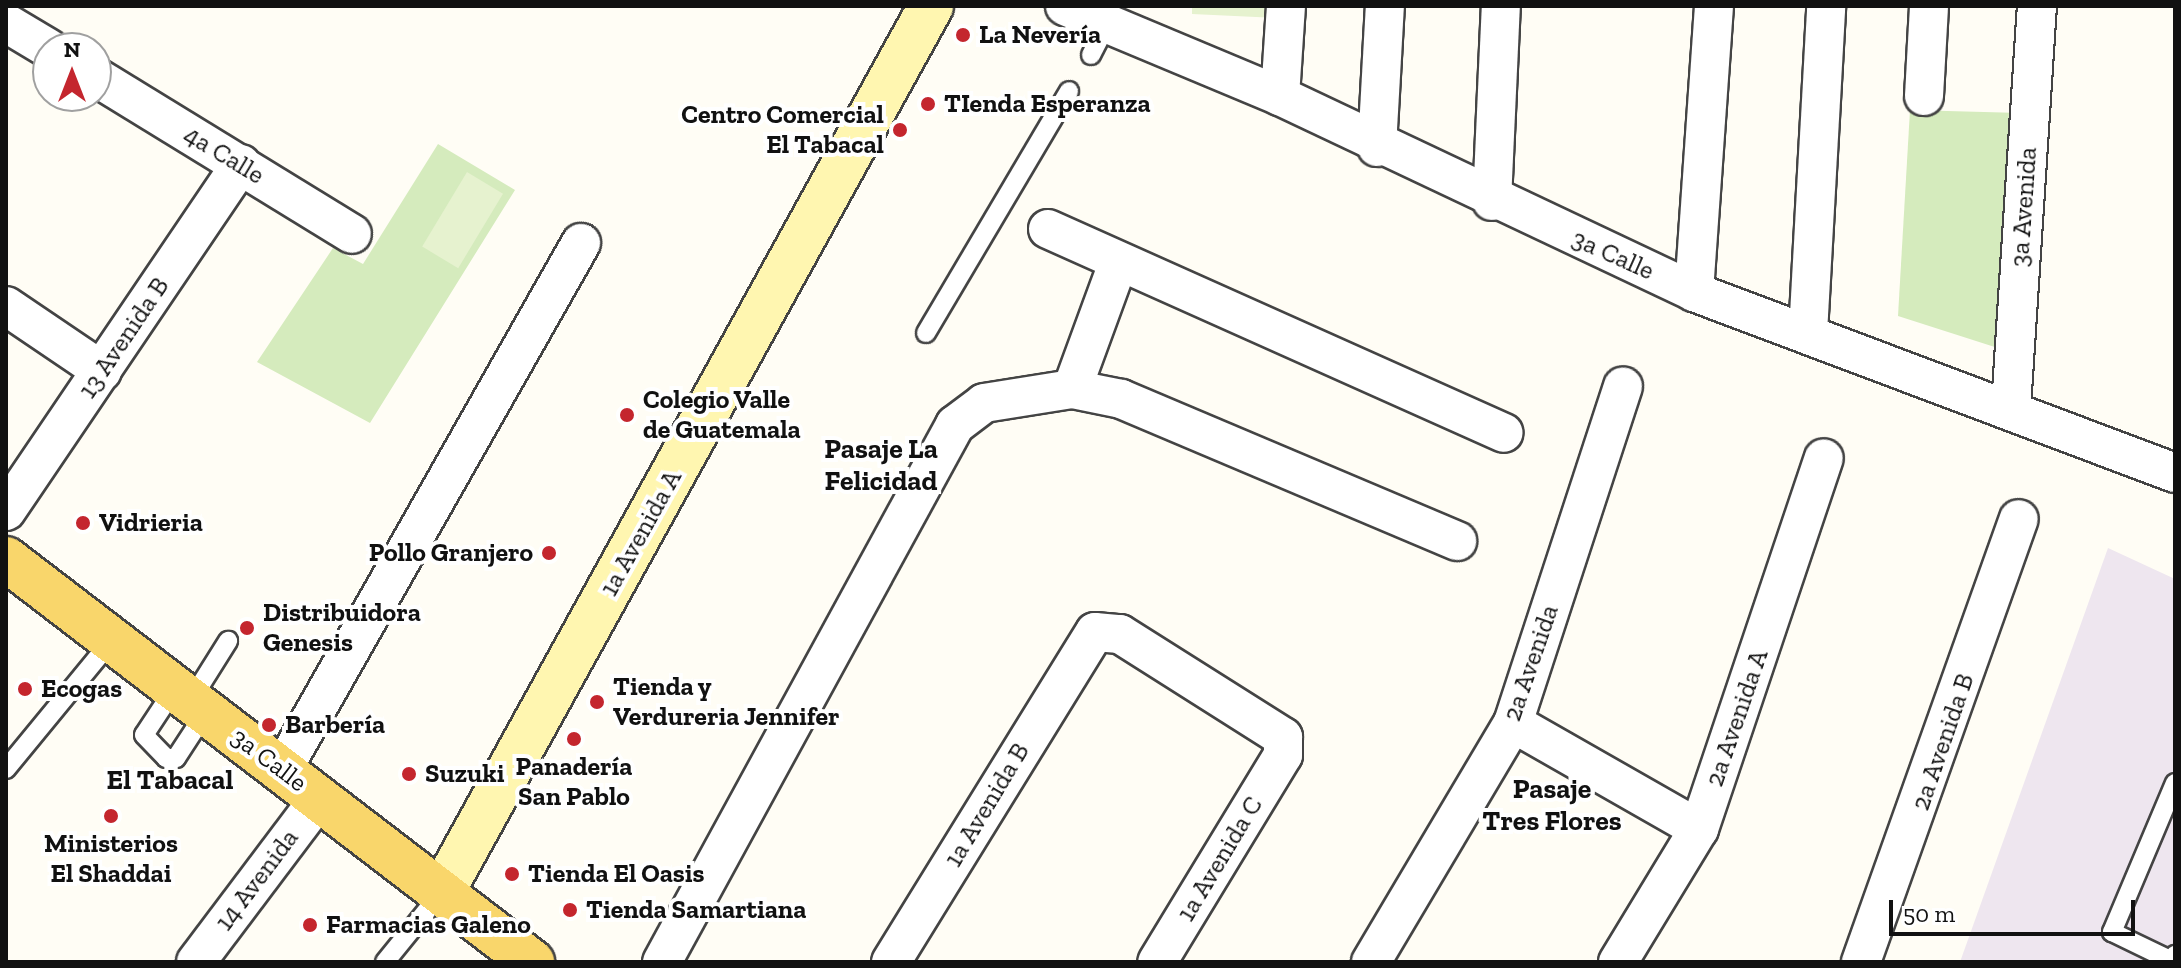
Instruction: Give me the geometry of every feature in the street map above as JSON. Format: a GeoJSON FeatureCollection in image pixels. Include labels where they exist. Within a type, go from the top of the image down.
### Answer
{"type":"FeatureCollection","features":[{"type":"Feature","properties":{"kind":"main road","name":"3a Calle"},"geometry":{"type":"LineString","coordinates":[[6,559],[532,962]]}},
{"type":"Feature","properties":{"kind":"street","name":"1a Avenida A"},"geometry":{"type":"LineString","coordinates":[[442,892],[931,6]]}},
{"type":"Feature","properties":{"kind":"street","name":"3a Calle"},"geometry":{"type":"LineString","coordinates":[[1065,6],[1099,39],[1280,96],[1377,147],[1694,292],[2011,407],[2175,473]]}},
{"type":"Feature","properties":{"kind":"street"},"geometry":{"type":"LineString","coordinates":[[1280,96],[1286,6]]}},
{"type":"Feature","properties":{"kind":"street"},"geometry":{"type":"LineString","coordinates":[[1377,147],[1385,6]]}},
{"type":"Feature","properties":{"kind":"street"},"geometry":{"type":"LineString","coordinates":[[1492,201],[1501,6]]}},
{"type":"Feature","properties":{"kind":"street"},"geometry":{"type":"LineString","coordinates":[[1694,292],[1714,6]]}},
{"type":"Feature","properties":{"kind":"street"},"geometry":{"type":"LineString","coordinates":[[1808,333],[1826,6]]}},
{"type":"Feature","properties":{"kind":"street"},"geometry":{"type":"LineString","coordinates":[[1924,96],[1929,6]]}},
{"type":"Feature","properties":{"kind":"street","name":"3a Avenida"},"geometry":{"type":"LineString","coordinates":[[2011,407],[2037,6]]}},
{"type":"Feature","properties":{"kind":"street"},"geometry":{"type":"LineString","coordinates":[[6,23],[32,38]]}},
{"type":"Feature","properties":{"kind":"street","name":"4a Calle"},"geometry":{"type":"LineString","coordinates":[[112,87],[352,234]]}},
{"type":"Feature","properties":{"kind":"street","name":"13 Avenida B"},"geometry":{"type":"LineString","coordinates":[[6,511],[241,164]]}},
{"type":"Feature","properties":{"kind":"street"},"geometry":{"type":"LineString","coordinates":[[1048,229],[1503,433]]}},
{"type":"Feature","properties":{"kind":"street"},"geometry":{"type":"LineString","coordinates":[[282,770],[581,243]]}},
{"type":"Feature","properties":{"kind":"street"},"geometry":{"type":"LineString","coordinates":[[1072,389],[1118,263]]}},
{"type":"Feature","properties":{"kind":"street"},"geometry":{"type":"LineString","coordinates":[[6,306],[102,371]]}},
{"type":"Feature","properties":{"kind":"street","name":"2a Avenida"},"geometry":{"type":"LineString","coordinates":[[1371,962],[1513,723],[1623,386]]}},
{"type":"Feature","properties":{"kind":"street"},"geometry":{"type":"LineString","coordinates":[[662,962],[955,425],[984,403],[1026,392],[1072,389],[1121,399],[1457,541]]}},
{"type":"Feature","properties":{"kind":"street","name":"2a Avenida A"},"geometry":{"type":"LineString","coordinates":[[1618,962],[1699,829],[1824,458]]}},
{"type":"Feature","properties":{"kind":"street","name":"2a Avenida B"},"geometry":{"type":"LineString","coordinates":[[1861,962],[2019,519]]}},
{"type":"Feature","properties":{"kind":"street","name":"1a Avenida B"},"geometry":{"type":"LineString","coordinates":[[891,962],[1095,632],[1120,634],[1271,724],[1283,737],[1283,755]]}},
{"type":"Feature","properties":{"kind":"street"},"geometry":{"type":"LineString","coordinates":[[1513,723],[1699,829]]}},
{"type":"Feature","properties":{"kind":"street","name":"1a Avenida C"},"geometry":{"type":"LineString","coordinates":[[1157,962],[1283,755]]}},
{"type":"Feature","properties":{"kind":"street","name":"14 Avenida"},"geometry":{"type":"LineString","coordinates":[[196,962],[319,799]]}},
{"type":"Feature","properties":{"kind":"lane"},"geometry":{"type":"LineString","coordinates":[[926,333],[1069,91]]}},
{"type":"Feature","properties":{"kind":"lane"},"geometry":{"type":"LineString","coordinates":[[6,769],[111,641]]}},
{"type":"Feature","properties":{"kind":"lane"},"geometry":{"type":"LineString","coordinates":[[191,700],[228,641]]}},
{"type":"Feature","properties":{"kind":"lane"},"geometry":{"type":"LineString","coordinates":[[2175,783],[2112,932],[2139,955],[2172,961],[2175,955]]}},
{"type":"Feature","properties":{"kind":"lane"},"geometry":{"type":"LineString","coordinates":[[385,962],[442,892]]}},
{"type":"Feature","properties":{"kind":"shaded area"},"geometry":{"type":"Polygon","coordinates":[[[2108,548],[2175,579],[2175,962],[1960,962],[2108,548]]]}},
{"type":"Feature","properties":{"kind":"green space"},"geometry":{"type":"Polygon","coordinates":[[[1192,6],[1280,6],[1280,18],[1192,14],[1192,6]]]}},
{"type":"Feature","properties":{"kind":"green space"},"geometry":{"type":"Polygon","coordinates":[[[1910,110],[2021,113],[2001,349],[1898,316],[1910,110]]]}},
{"type":"Feature","properties":{"kind":"green space"},"geometry":{"type":"Polygon","coordinates":[[[438,144],[515,190],[370,423],[257,362],[333,248],[363,264],[438,144]]]}},
{"type":"Feature","properties":{"kind":"green space"},"geometry":{"type":"Polygon","coordinates":[[[467,172],[503,194],[458,268],[422,247],[467,172]]]}},
{"type":"Feature","properties":{"kind":"place","name":"La Nevería"},"geometry":{"type":"Point","coordinates":[963,35]}},
{"type":"Feature","properties":{"kind":"place","name":"TIenda Esperanza"},"geometry":{"type":"Point","coordinates":[928,104]}},
{"type":"Feature","properties":{"kind":"place","name":"Centro Comercial El Tabacal"},"geometry":{"type":"Point","coordinates":[900,130]}},
{"type":"Feature","properties":{"kind":"place","name":"Colegio Valle de Guatemala"},"geometry":{"type":"Point","coordinates":[627,415]}},
{"type":"Feature","properties":{"kind":"place","name":"Vidrieria"},"geometry":{"type":"Point","coordinates":[83,523]}},
{"type":"Feature","properties":{"kind":"place","name":"Pollo Granjero"},"geometry":{"type":"Point","coordinates":[549,553]}},
{"type":"Feature","properties":{"kind":"place","name":"Distribuidora Genesis"},"geometry":{"type":"Point","coordinates":[247,628]}},
{"type":"Feature","properties":{"kind":"place","name":"Ecogas"},"geometry":{"type":"Point","coordinates":[25,689]}},
{"type":"Feature","properties":{"kind":"place","name":"Tienda y Verdureria Jennifer"},"geometry":{"type":"Point","coordinates":[597,702]}},
{"type":"Feature","properties":{"kind":"place","name":"Barbería"},"geometry":{"type":"Point","coordinates":[269,725]}},
{"type":"Feature","properties":{"kind":"place","name":"Panadería San Pablo"},"geometry":{"type":"Point","coordinates":[574,739]}},
{"type":"Feature","properties":{"kind":"place","name":"Suzuki"},"geometry":{"type":"Point","coordinates":[409,774]}},
{"type":"Feature","properties":{"kind":"place","name":"Ministerios El Shaddai"},"geometry":{"type":"Point","coordinates":[111,816]}},
{"type":"Feature","properties":{"kind":"place","name":"Tienda El Oasis"},"geometry":{"type":"Point","coordinates":[512,874]}},
{"type":"Feature","properties":{"kind":"place","name":"Tienda Samartiana"},"geometry":{"type":"Point","coordinates":[570,910]}},
{"type":"Feature","properties":{"kind":"place","name":"Farmacias Galeno"},"geometry":{"type":"Point","coordinates":[310,925]}},
{"type":"Feature","properties":{"kind":"district","name":"Pasaje La Felicidad"},"geometry":{"type":"Point","coordinates":[881,465]}},
{"type":"Feature","properties":{"kind":"district","name":"El Tabacal"},"geometry":{"type":"Point","coordinates":[170,780]}},
{"type":"Feature","properties":{"kind":"district","name":"Pasaje Tres Flores"},"geometry":{"type":"Point","coordinates":[1552,805]}}]}
